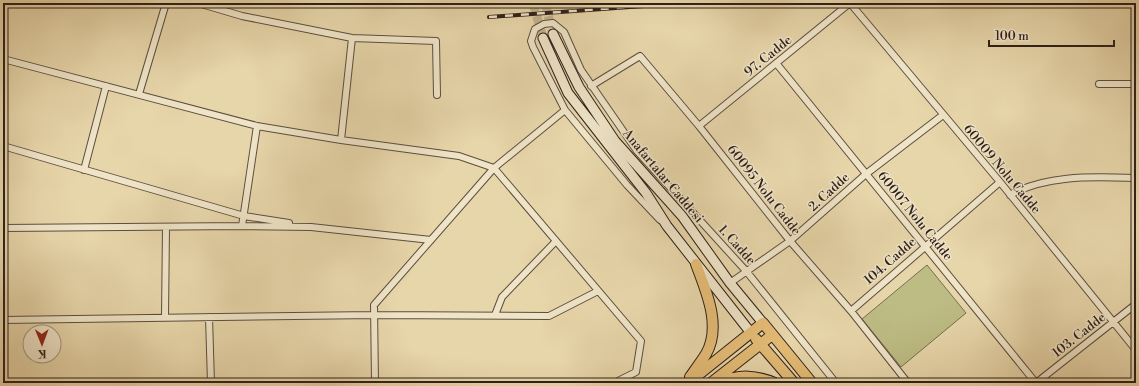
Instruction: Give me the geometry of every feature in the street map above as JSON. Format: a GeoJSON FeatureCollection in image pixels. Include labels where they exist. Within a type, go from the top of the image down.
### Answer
{"type":"FeatureCollection","features":[{"type":"Feature","properties":{"kind":"main road","name":"Anafartalar Caddesi"},"geometry":{"type":"LineString","coordinates":[[553,34],[579,87],[614,141],[682,216],[730,283],[812,383]]}},
{"type":"Feature","properties":{"kind":"main road","name":"Anafartalar Caddesi"},"geometry":{"type":"LineString","coordinates":[[543,38],[568,93],[646,193],[667,226],[696,264],[760,344],[794,383]]}},
{"type":"Feature","properties":{"kind":"main road"},"geometry":{"type":"LineString","coordinates":[[687,383],[707,353],[712,330],[712,316],[708,297],[696,264]]}},
{"type":"Feature","properties":{"kind":"main road"},"geometry":{"type":"LineString","coordinates":[[687,383],[763,324]]}},
{"type":"Feature","properties":{"kind":"main road"},"geometry":{"type":"LineString","coordinates":[[711,383],[772,335]]}},
{"type":"Feature","properties":{"kind":"main road"},"geometry":{"type":"LineString","coordinates":[[721,383],[741,376],[753,376],[775,383]]}},
{"type":"Feature","properties":{"kind":"street"},"geometry":{"type":"LineString","coordinates":[[139,94],[166,3]]}},
{"type":"Feature","properties":{"kind":"street"},"geometry":{"type":"LineString","coordinates":[[198,3],[242,16],[352,38],[436,41],[437,94]]}},
{"type":"Feature","properties":{"kind":"street","name":"97. Cadde"},"geometry":{"type":"LineString","coordinates":[[699,126],[850,3]]}},
{"type":"Feature","properties":{"kind":"street","name":"60009 Nolu Cadde"},"geometry":{"type":"LineString","coordinates":[[850,3],[942,115],[1000,182],[1136,350]]}},
{"type":"Feature","properties":{"kind":"street","name":"1. Cadde"},"geometry":{"type":"LineString","coordinates":[[565,110],[532,47],[531,41],[535,30],[544,24],[553,23],[559,26],[564,32],[581,70],[637,151],[747,272],[836,383]]}},
{"type":"Feature","properties":{"kind":"street"},"geometry":{"type":"LineString","coordinates":[[342,140],[352,38]]}},
{"type":"Feature","properties":{"kind":"street","name":"60095 Nolu Cadde"},"geometry":{"type":"LineString","coordinates":[[591,86],[640,56],[699,126],[790,241],[851,311],[908,383]]}},
{"type":"Feature","properties":{"kind":"street"},"geometry":{"type":"LineString","coordinates":[[3,59],[257,126],[342,140],[459,156],[494,168],[641,341],[636,372],[614,383]]}},
{"type":"Feature","properties":{"kind":"street","name":"60007 Nolu Cadde"},"geometry":{"type":"LineString","coordinates":[[776,63],[1036,383]]}},
{"type":"Feature","properties":{"kind":"street"},"geometry":{"type":"LineString","coordinates":[[1099,84],[1136,84]]}},
{"type":"Feature","properties":{"kind":"street"},"geometry":{"type":"LineString","coordinates":[[84,170],[106,86]]}},
{"type":"Feature","properties":{"kind":"street"},"geometry":{"type":"LineString","coordinates":[[375,383],[374,305],[494,168],[565,110],[627,185],[667,226]]}},
{"type":"Feature","properties":{"kind":"street","name":"2. Cadde"},"geometry":{"type":"LineString","coordinates":[[730,283],[790,241],[866,174],[942,115]]}},
{"type":"Feature","properties":{"kind":"street"},"geometry":{"type":"LineString","coordinates":[[242,226],[257,126]]}},
{"type":"Feature","properties":{"kind":"street"},"geometry":{"type":"LineString","coordinates":[[3,146],[244,216],[311,227],[430,240]]}},
{"type":"Feature","properties":{"kind":"street"},"geometry":{"type":"LineString","coordinates":[[1010,195],[1029,185],[1046,181],[1136,178]]}},
{"type":"Feature","properties":{"kind":"street","name":"104. Cadde"},"geometry":{"type":"LineString","coordinates":[[851,311],[1000,182]]}},
{"type":"Feature","properties":{"kind":"street"},"geometry":{"type":"LineString","coordinates":[[3,228],[242,226],[311,227]]}},
{"type":"Feature","properties":{"kind":"street"},"geometry":{"type":"LineString","coordinates":[[166,227],[166,318]]}},
{"type":"Feature","properties":{"kind":"street"},"geometry":{"type":"LineString","coordinates":[[495,315],[502,296],[556,240]]}},
{"type":"Feature","properties":{"kind":"street"},"geometry":{"type":"LineString","coordinates":[[3,320],[374,315],[549,316],[598,290]]}},
{"type":"Feature","properties":{"kind":"street","name":"103. Cadde"},"geometry":{"type":"LineString","coordinates":[[1036,383],[1136,304]]}},
{"type":"Feature","properties":{"kind":"street"},"geometry":{"type":"LineString","coordinates":[[209,317],[211,383]]}},
{"type":"Feature","properties":{"kind":"shaded area"},"geometry":{"type":"Polygon","coordinates":[[[927,265],[966,313],[901,367],[862,319],[927,265]]]}},
{"type":"Feature","properties":{"kind":"tunnel"},"geometry":{"type":"LineString","coordinates":[[533,3],[543,38]]}},
{"type":"Feature","properties":{"kind":"tunnel"},"geometry":{"type":"LineString","coordinates":[[545,3],[553,34]]}},
{"type":"Feature","properties":{"kind":"railway"},"geometry":{"type":"LineString","coordinates":[[489,17],[686,3]]}}]}
